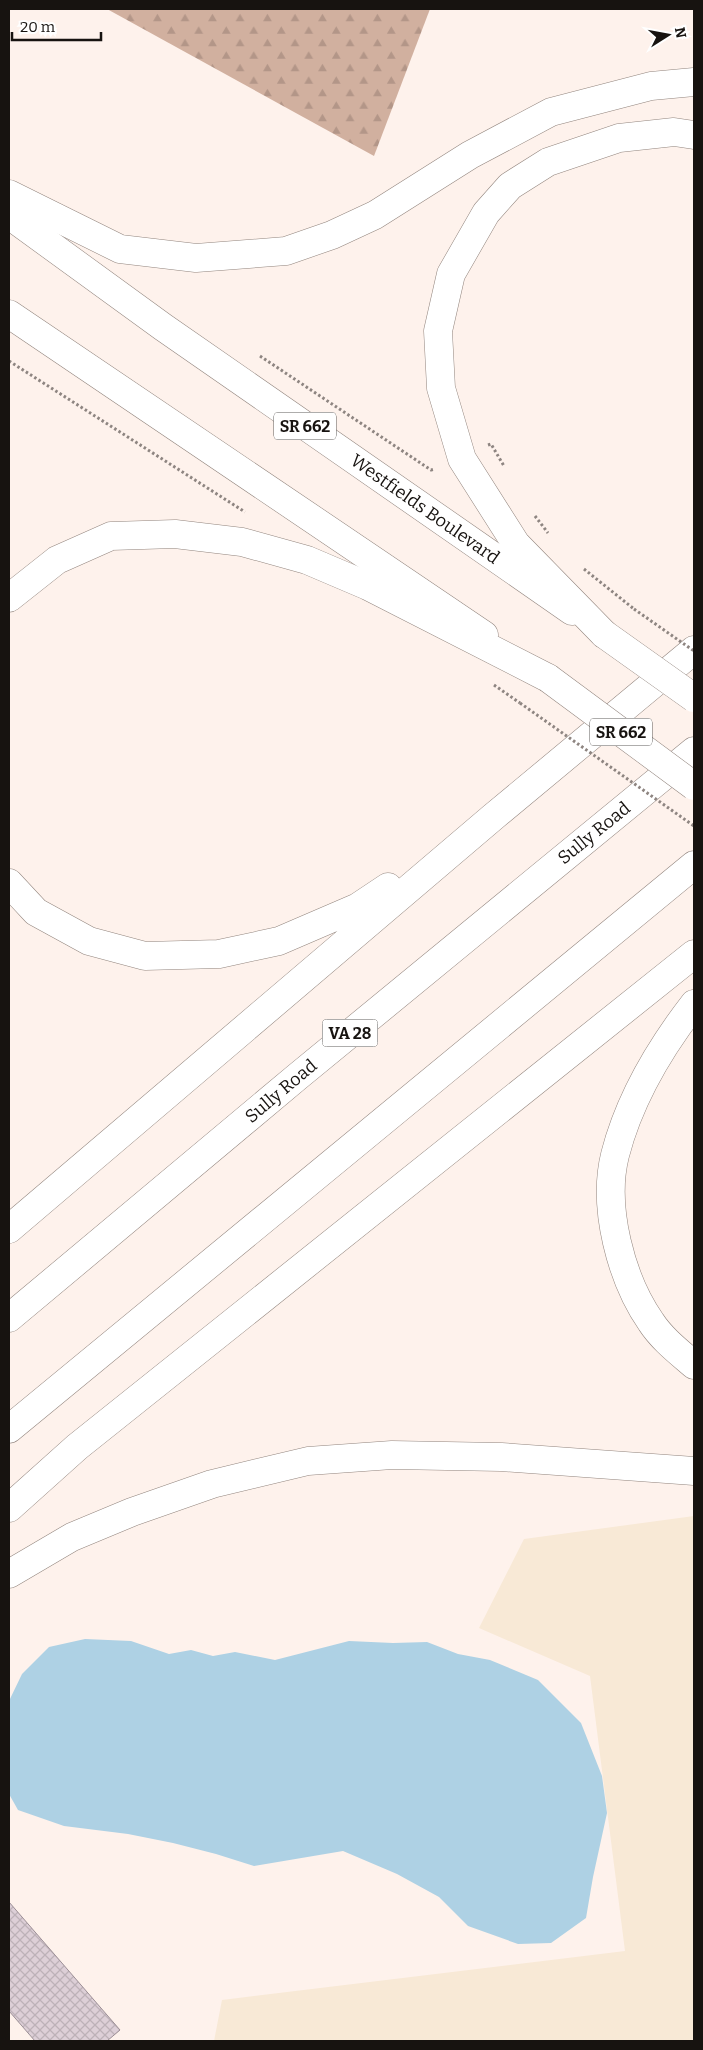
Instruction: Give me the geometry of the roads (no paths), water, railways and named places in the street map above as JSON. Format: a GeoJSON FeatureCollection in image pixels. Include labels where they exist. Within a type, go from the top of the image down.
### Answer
{"type":"FeatureCollection","features":[{"type":"Feature","properties":{"kind":"main road"},"geometry":{"type":"LineString","coordinates":[[9,194],[120,249],[196,258],[286,251],[332,235],[375,215],[470,155],[551,112],[651,86],[694,82]]}},
{"type":"Feature","properties":{"kind":"main road"},"geometry":{"type":"LineString","coordinates":[[604,634],[516,544],[462,458],[441,388],[438,331],[452,274],[486,213],[510,186],[548,162],[619,138],[674,132],[694,135]]}},
{"type":"Feature","properties":{"kind":"main road","name":"Westfields Boulevard"},"geometry":{"type":"LineString","coordinates":[[9,215],[163,327],[694,698]]}},
{"type":"Feature","properties":{"kind":"main road","name":"SR 662"},"geometry":{"type":"LineString","coordinates":[[9,314],[548,678],[694,786]]}},
{"type":"Feature","properties":{"kind":"main road"},"geometry":{"type":"LineString","coordinates":[[9,598],[57,560],[111,536],[175,534],[242,542],[306,560],[368,586],[548,678]]}},
{"type":"Feature","properties":{"kind":"main road"},"geometry":{"type":"LineString","coordinates":[[9,1229],[493,817],[694,651]]}},
{"type":"Feature","properties":{"kind":"main road","name":"Sully Road"},"geometry":{"type":"LineString","coordinates":[[9,1318],[297,1077],[694,751]]}},
{"type":"Feature","properties":{"kind":"main road"},"geometry":{"type":"LineString","coordinates":[[9,883],[36,912],[89,941],[146,956],[219,954],[279,941],[358,907],[493,817]]}},
{"type":"Feature","properties":{"kind":"main road"},"geometry":{"type":"LineString","coordinates":[[9,1429],[694,865]]}},
{"type":"Feature","properties":{"kind":"main road"},"geometry":{"type":"LineString","coordinates":[[9,1508],[85,1441],[694,954]]}},
{"type":"Feature","properties":{"kind":"main road"},"geometry":{"type":"LineString","coordinates":[[694,1004],[649,1073],[627,1120],[615,1156],[612,1194],[615,1232],[622,1266],[635,1298],[652,1324],[673,1347],[694,1365]]}},
{"type":"Feature","properties":{"kind":"main road"},"geometry":{"type":"LineString","coordinates":[[9,1574],[72,1536],[132,1512],[212,1484],[308,1461],[392,1455],[482,1457],[694,1471]]}},
{"type":"Feature","properties":{"kind":"water"},"geometry":{"type":"Polygon","coordinates":[[[85,1639],[131,1641],[169,1654],[191,1650],[213,1656],[235,1652],[275,1660],[349,1641],[427,1642],[458,1654],[490,1660],[538,1680],[581,1723],[602,1776],[607,1813],[586,1918],[551,1943],[518,1944],[468,1926],[439,1897],[397,1874],[343,1851],[254,1866],[173,1843],[128,1834],[64,1826],[18,1810],[9,1794],[9,1701],[22,1674],[49,1647],[85,1639]]]}}]}
